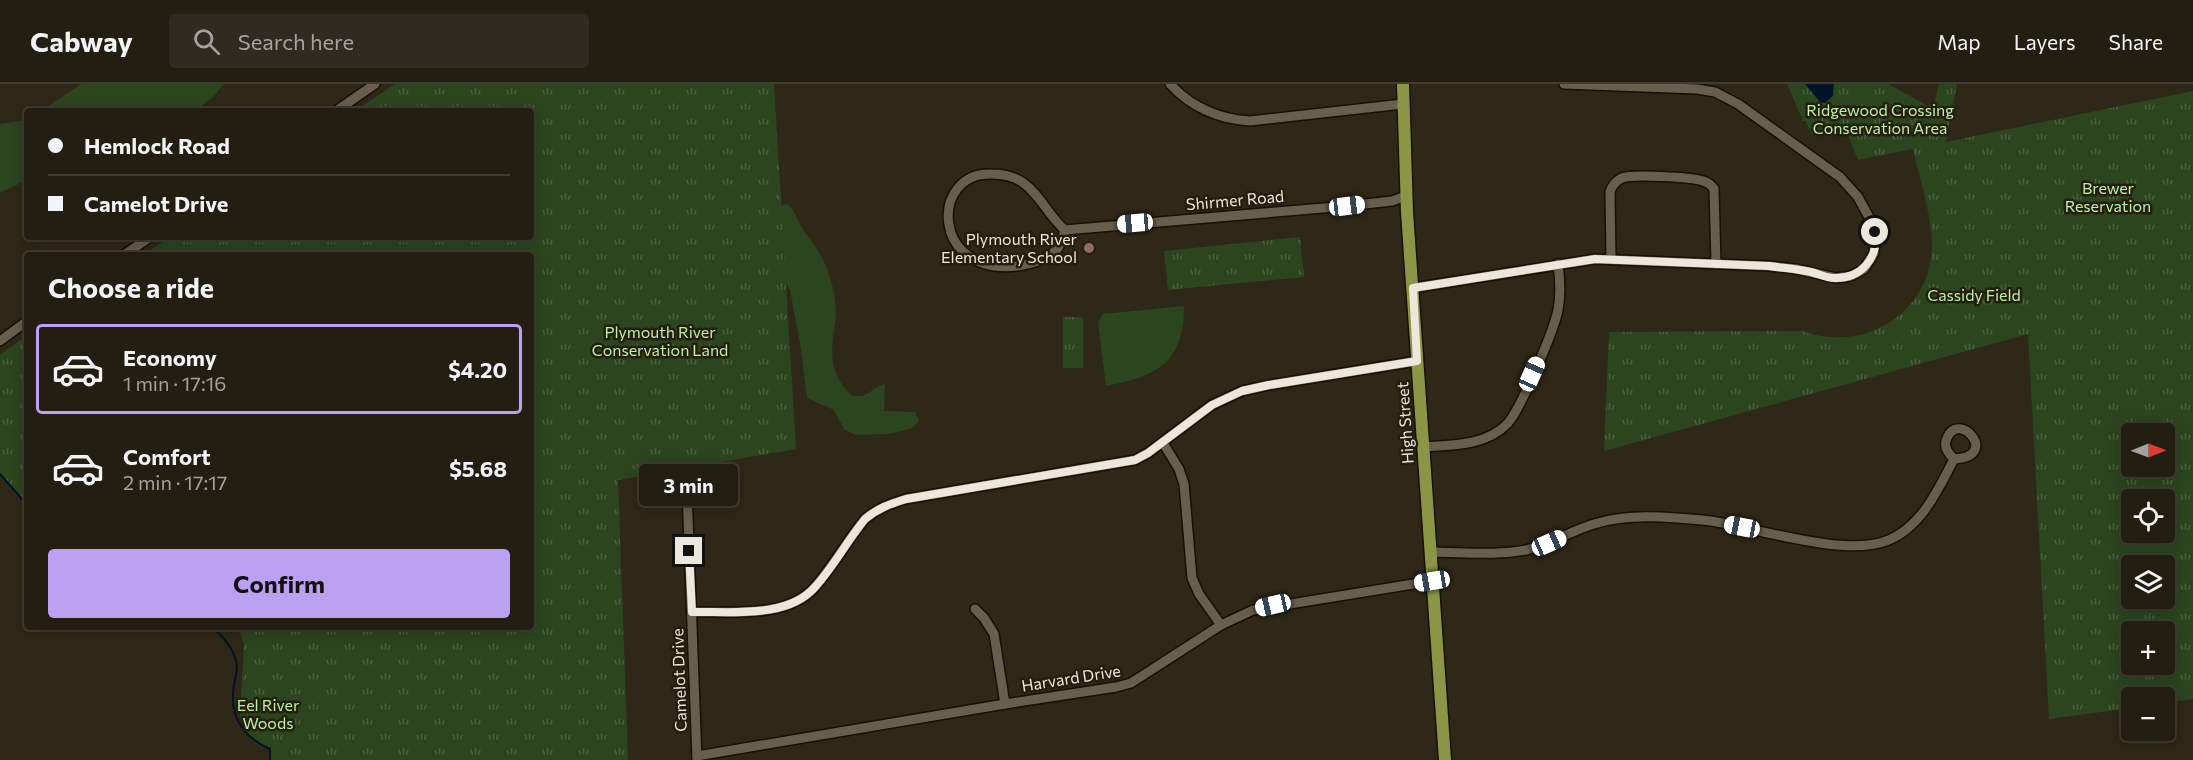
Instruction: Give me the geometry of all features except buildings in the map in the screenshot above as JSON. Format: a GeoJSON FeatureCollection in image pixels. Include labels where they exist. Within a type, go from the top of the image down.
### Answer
{"type":"FeatureCollection","features":[{"type":"Feature","properties":{"kind":"main road","name":"High Street"},"geometry":{"type":"LineString","coordinates":[[1403,84],[1406,196],[1444,760]]}},
{"type":"Feature","properties":{"kind":"street"},"geometry":{"type":"LineString","coordinates":[[340,108],[375,84]]}},
{"type":"Feature","properties":{"kind":"street"},"geometry":{"type":"LineString","coordinates":[[1170,84],[1179,94],[1198,107],[1221,117],[1235,120],[1250,121],[1403,104]]}},
{"type":"Feature","properties":{"kind":"street"},"geometry":{"type":"LineString","coordinates":[[1413,288],[1558,264],[1611,259],[1781,267],[1836,278],[1864,269],[1871,258],[1876,243],[1875,232],[1858,196],[1840,177],[1738,104],[1709,90],[1564,84]]}},
{"type":"Feature","properties":{"kind":"street"},"geometry":{"type":"LineString","coordinates":[[1001,174],[1025,184],[1055,222],[1065,230],[1058,248],[1040,260],[1009,266],[988,265],[971,260],[958,247],[949,228],[949,204],[957,188],[964,181],[973,176],[1001,174]]}},
{"type":"Feature","properties":{"kind":"street"},"geometry":{"type":"LineString","coordinates":[[1611,259],[1610,192],[1614,183],[1632,176],[1676,178],[1702,180],[1714,189],[1716,264]]}},
{"type":"Feature","properties":{"kind":"street","name":"Shirmer Road"},"geometry":{"type":"LineString","coordinates":[[1065,230],[1347,206],[1392,201],[1406,196]]}},
{"type":"Feature","properties":{"kind":"street"},"geometry":{"type":"LineString","coordinates":[[128,252],[146,240]]}},
{"type":"Feature","properties":{"kind":"street"},"geometry":{"type":"LineString","coordinates":[[1423,447],[1481,440],[1507,424],[1546,344],[1558,309],[1560,280],[1558,264]]}},
{"type":"Feature","properties":{"kind":"street"},"geometry":{"type":"LineString","coordinates":[[0,341],[24,323]]}},
{"type":"Feature","properties":{"kind":"street"},"geometry":{"type":"LineString","coordinates":[[692,612],[761,610],[787,606],[799,601],[816,586],[865,519],[875,510],[889,504],[906,499],[1135,460],[1163,443],[1212,405],[1242,391],[1417,361]]}},
{"type":"Feature","properties":{"kind":"street"},"geometry":{"type":"LineString","coordinates":[[1163,443],[1179,469],[1184,484],[1192,578],[1199,594],[1221,625]]}},
{"type":"Feature","properties":{"kind":"street"},"geometry":{"type":"LineString","coordinates":[[1430,552],[1526,550],[1594,524],[1637,517],[1710,521],[1775,535],[1844,545],[1885,542],[1905,530],[1926,508],[1954,459]]}},
{"type":"Feature","properties":{"kind":"street","name":"Camelot Drive"},"geometry":{"type":"LineString","coordinates":[[687,491],[697,758]]}},
{"type":"Feature","properties":{"kind":"street","name":"Harvard Drive"},"geometry":{"type":"LineString","coordinates":[[697,758],[1116,687],[1131,683],[1239,615],[1273,605],[1432,581]]}},
{"type":"Feature","properties":{"kind":"street"},"geometry":{"type":"LineString","coordinates":[[975,609],[994,634],[1005,704]]}},
{"type":"Feature","properties":{"kind":"green space"},"geometry":{"type":"Polygon","coordinates":[[[81,84],[224,84],[212,98],[199,108],[45,108],[81,84]]]}},
{"type":"Feature","properties":{"kind":"green space","name":"Plymouth River Conservation Land"},"geometry":{"type":"Polygon","coordinates":[[[395,84],[774,84],[796,449],[618,480],[628,760],[270,760],[270,749],[261,745],[244,731],[240,717],[244,645],[240,630],[534,630],[534,252],[148,252],[166,240],[534,240],[534,108],[359,108],[395,84]]]}},
{"type":"Feature","properties":{"kind":"green space","name":"Brewer Reservation"},"geometry":{"type":"Polygon","coordinates":[[[1787,84],[1888,84],[1928,106],[1935,101],[1939,84],[1957,84],[1946,142],[2193,91],[2193,699],[2175,702],[2175,687],[2121,687],[2121,709],[2049,719],[2028,334],[1604,451],[1609,332],[1802,331],[1825,337],[1848,337],[1870,332],[1890,322],[1907,308],[1920,290],[1929,268],[1932,244],[1928,209],[1913,149],[1858,160],[1837,108],[1803,121],[1787,84]]]}},
{"type":"Feature","properties":{"kind":"green space"},"geometry":{"type":"Polygon","coordinates":[[[1791,84],[1833,96],[1849,126],[1832,136],[1812,133],[1791,84]]]}},
{"type":"Feature","properties":{"kind":"green space"},"geometry":{"type":"Polygon","coordinates":[[[24,120],[24,181],[0,193],[0,124],[24,120]]]}},
{"type":"Feature","properties":{"kind":"green space"},"geometry":{"type":"Polygon","coordinates":[[[787,204],[827,268],[833,287],[836,311],[832,357],[840,382],[853,396],[863,396],[885,383],[884,411],[915,412],[919,421],[913,428],[890,434],[855,435],[844,429],[834,410],[807,398],[790,290],[745,211],[787,204]]]}},
{"type":"Feature","properties":{"kind":"green space"},"geometry":{"type":"Polygon","coordinates":[[[1300,237],[1304,277],[1168,290],[1164,251],[1300,237]]]}},
{"type":"Feature","properties":{"kind":"green space"},"geometry":{"type":"Polygon","coordinates":[[[1184,306],[1179,342],[1173,354],[1164,364],[1153,372],[1106,386],[1098,322],[1103,314],[1184,306]]]}},
{"type":"Feature","properties":{"kind":"green space"},"geometry":{"type":"Polygon","coordinates":[[[1063,317],[1083,317],[1083,368],[1063,368],[1063,317]]]}},
{"type":"Feature","properties":{"kind":"green space"},"geometry":{"type":"Polygon","coordinates":[[[24,337],[24,500],[0,474],[0,355],[24,337]]]}},
{"type":"Feature","properties":{"kind":"water"},"geometry":{"type":"Polygon","coordinates":[[[1805,84],[1834,84],[1833,96],[1825,103],[1820,102],[1805,84]]]}},
{"type":"Feature","properties":{"kind":"waterway"},"geometry":{"type":"LineString","coordinates":[[0,474],[24,500]]}},
{"type":"Feature","properties":{"kind":"waterway"},"geometry":{"type":"LineString","coordinates":[[215,630],[228,644],[236,662],[233,703],[238,720],[242,728],[254,740],[270,749],[270,760]]}},
{"type":"Feature","properties":{"kind":"place","name":"Plymouth River Elementary School"},"geometry":{"type":"Point","coordinates":[1089,248]}},
{"type":"Feature","properties":{"kind":"route"},"geometry":{"type":"LineString","coordinates":[[689,551],[692,612],[761,610],[787,606],[799,601],[816,586],[865,519],[875,510],[889,504],[906,499],[1135,460],[1148,453],[1212,405],[1242,391],[1417,361],[1413,288],[1595,259],[1769,266],[1844,278],[1864,269],[1868,264],[1874,253],[1875,232]]}},
{"type":"Feature","properties":{"kind":"park label","name":"Ridgewood Crossing Conservation Area"},"geometry":{"type":"Point","coordinates":[1880,119]}},
{"type":"Feature","properties":{"kind":"park label","name":"Cassidy Field"},"geometry":{"type":"Point","coordinates":[1974,295]}},
{"type":"Feature","properties":{"kind":"park label","name":"Eel River Woods"},"geometry":{"type":"Point","coordinates":[268,714]}}]}
